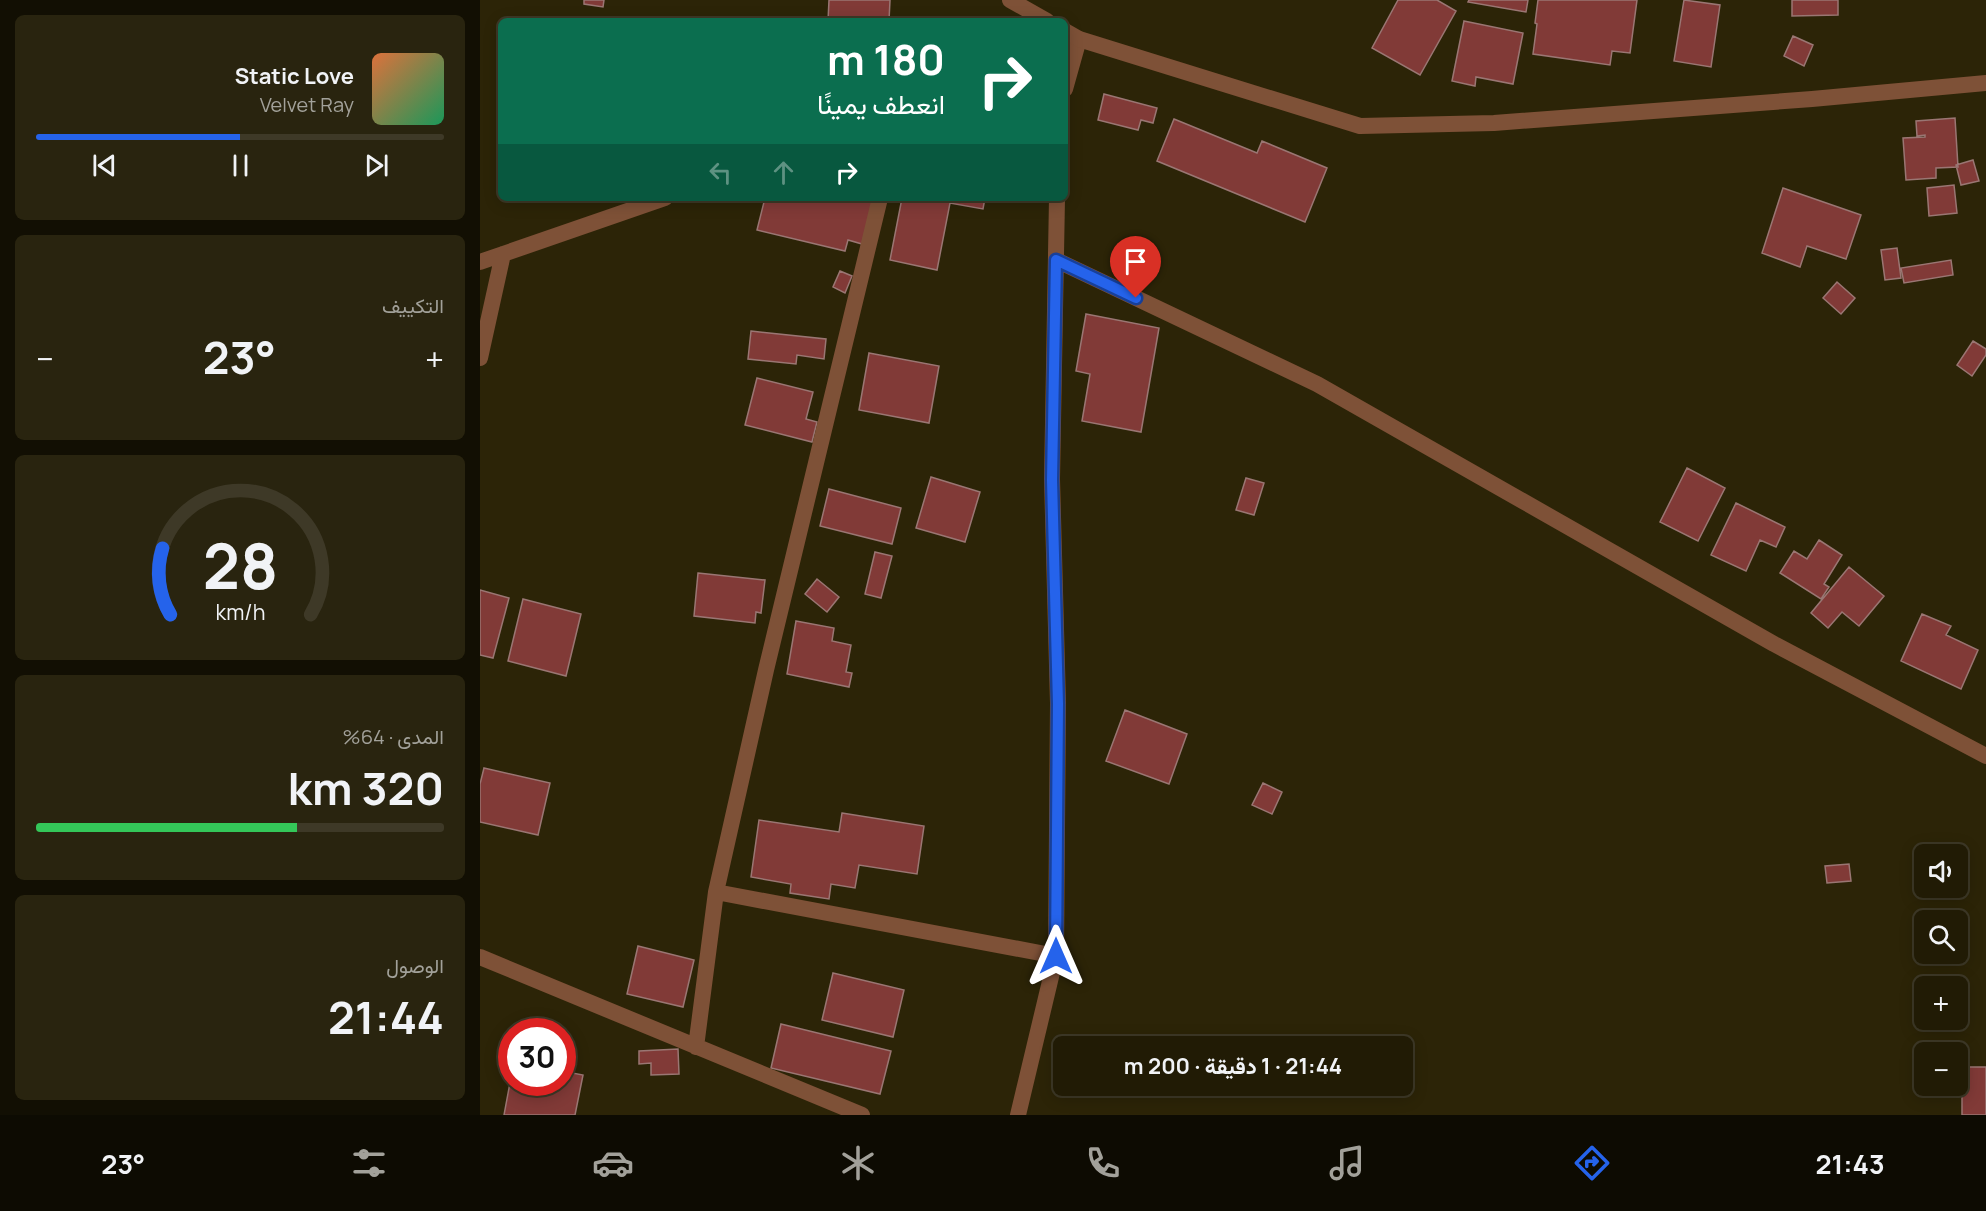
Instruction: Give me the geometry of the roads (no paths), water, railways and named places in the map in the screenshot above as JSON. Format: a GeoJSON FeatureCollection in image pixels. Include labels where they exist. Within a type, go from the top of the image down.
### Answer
{"type":"FeatureCollection","features":[{"type":"Feature","properties":{"kind":"street"},"geometry":{"type":"LineString","coordinates":[[1010,0],[1042,18]]}},
{"type":"Feature","properties":{"kind":"street"},"geometry":{"type":"LineString","coordinates":[[1068,66],[1072,35],[1360,126],[1494,123],[1812,99],[1986,83]]}},
{"type":"Feature","properties":{"kind":"street"},"geometry":{"type":"LineString","coordinates":[[480,262],[656,201]]}},
{"type":"Feature","properties":{"kind":"street"},"geometry":{"type":"LineString","coordinates":[[696,1047],[716,892],[766,670],[879,201]]}},
{"type":"Feature","properties":{"kind":"street"},"geometry":{"type":"LineString","coordinates":[[1018,1115],[1056,956],[1058,704],[1052,480],[1057,201]]}},
{"type":"Feature","properties":{"kind":"street"},"geometry":{"type":"LineString","coordinates":[[480,358],[503,254]]}},
{"type":"Feature","properties":{"kind":"street"},"geometry":{"type":"LineString","coordinates":[[1056,260],[1317,384],[1774,644],[1986,756]]}},
{"type":"Feature","properties":{"kind":"street"},"geometry":{"type":"LineString","coordinates":[[716,892],[1056,956]]}},
{"type":"Feature","properties":{"kind":"street"},"geometry":{"type":"LineString","coordinates":[[480,957],[862,1115]]}}]}
